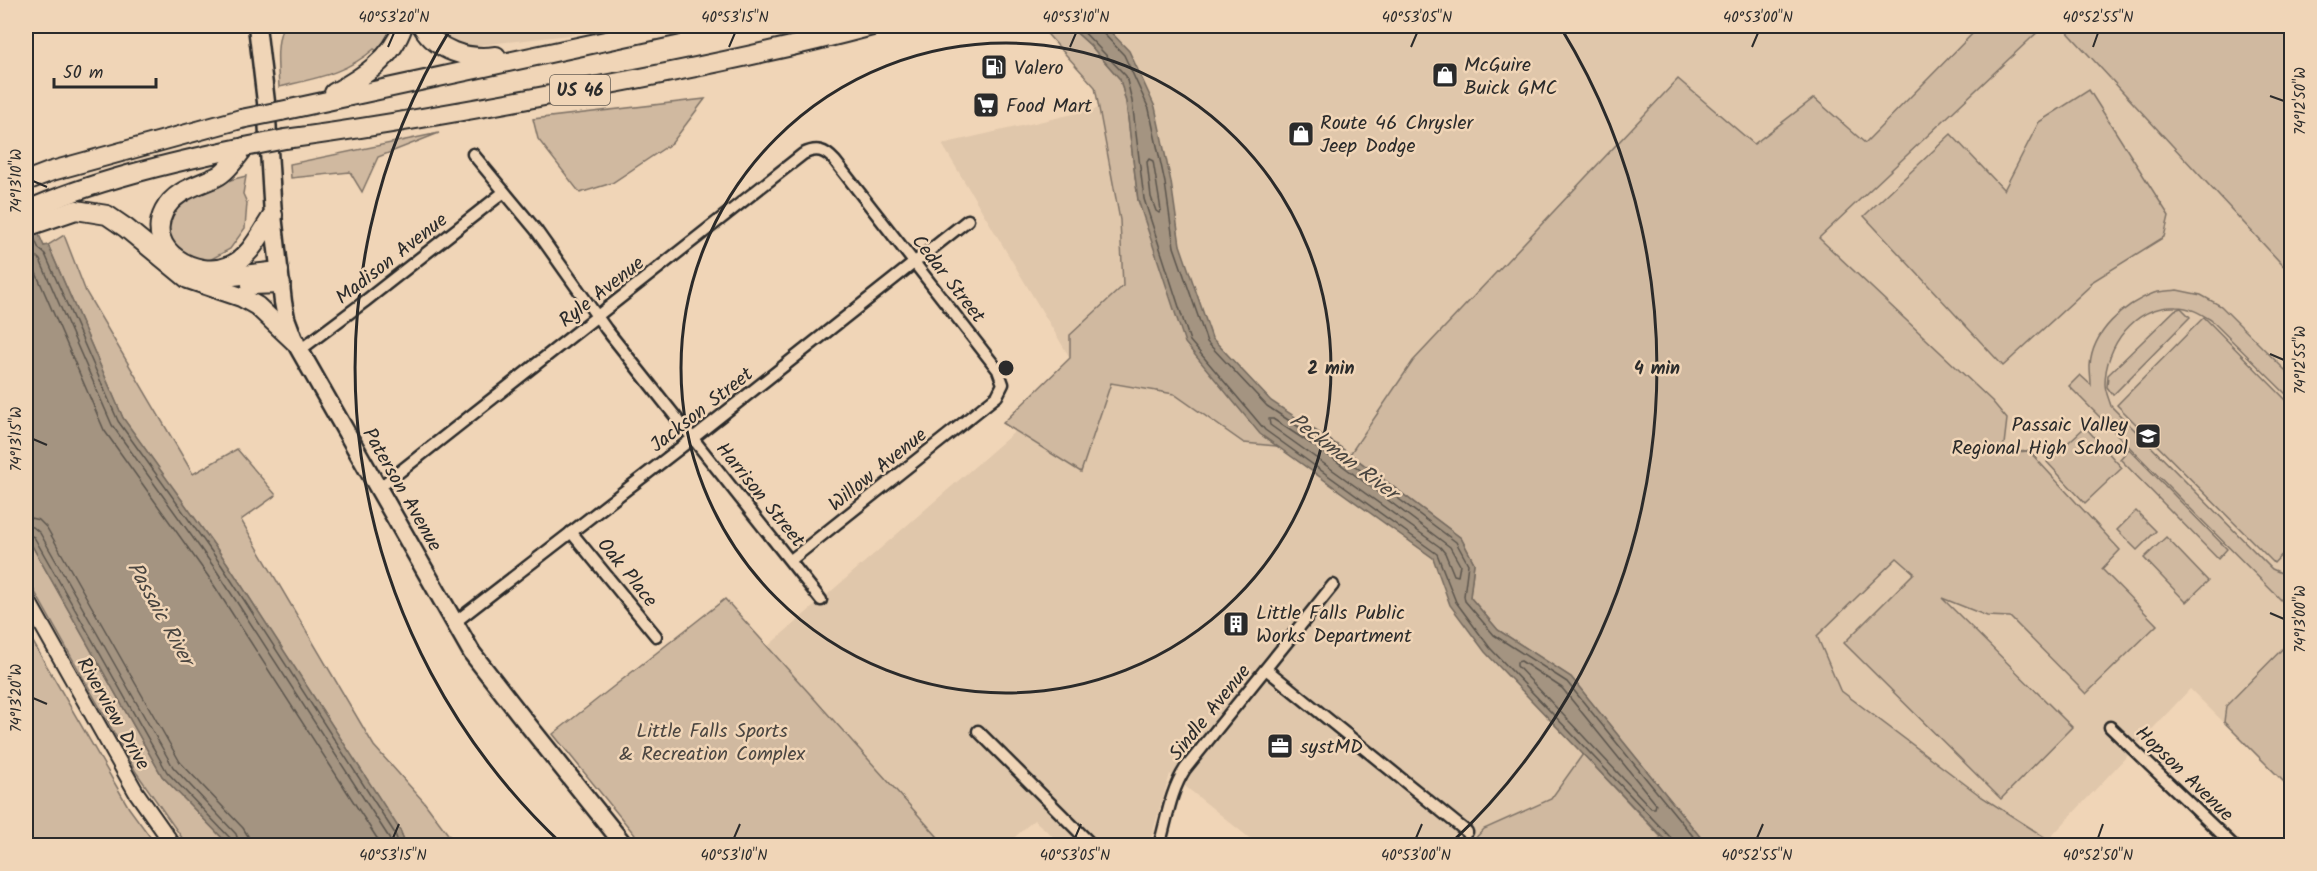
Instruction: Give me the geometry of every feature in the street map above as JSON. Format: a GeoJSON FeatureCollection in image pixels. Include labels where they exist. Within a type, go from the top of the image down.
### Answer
{"type":"FeatureCollection","features":[{"type":"Feature","properties":{"kind":"highway"},"geometry":{"type":"LineString","coordinates":[[315,104],[366,75],[393,47],[403,26]]}},
{"type":"Feature","properties":{"kind":"highway"},"geometry":{"type":"LineString","coordinates":[[422,26],[441,46],[465,56],[488,57],[581,46]]}},
{"type":"Feature","properties":{"kind":"highway","name":"US 46"},"geometry":{"type":"LineString","coordinates":[[26,181],[52,171],[241,119],[273,107],[315,104],[675,26]]}},
{"type":"Feature","properties":{"kind":"highway","name":"US 46"},"geometry":{"type":"LineString","coordinates":[[26,211],[62,195],[202,156],[285,139],[358,129],[628,81],[763,54],[872,26]]}},
{"type":"Feature","properties":{"kind":"highway"},"geometry":{"type":"LineString","coordinates":[[245,147],[218,176],[183,190],[163,213],[159,231],[169,251],[180,261],[257,306],[298,346]]}},
{"type":"Feature","properties":{"kind":"highway"},"geometry":{"type":"LineString","coordinates":[[26,227],[76,210],[106,215],[126,228],[188,279],[212,279],[222,275],[280,277]]}},
{"type":"Feature","properties":{"kind":"highway"},"geometry":{"type":"LineString","coordinates":[[212,279],[247,254],[273,215]]}},
{"type":"Feature","properties":{"kind":"main road","name":"Paterson Avenue"},"geometry":{"type":"LineString","coordinates":[[257,26],[273,107],[273,215],[280,277],[286,318],[298,346],[454,624],[491,678],[625,846]]}},
{"type":"Feature","properties":{"kind":"street","name":"Ryle Avenue"},"geometry":{"type":"LineString","coordinates":[[379,488],[803,154],[810,150],[826,152],[844,173]]}},
{"type":"Feature","properties":{"kind":"street","name":"Harrison Street"},"geometry":{"type":"LineString","coordinates":[[473,154],[536,231],[598,316],[821,600]]}},
{"type":"Feature","properties":{"kind":"street","name":"Cedar Street"},"geometry":{"type":"LineString","coordinates":[[844,173],[1001,376],[1003,384],[1000,392],[985,406]]}},
{"type":"Feature","properties":{"kind":"street","name":"Madison Avenue"},"geometry":{"type":"LineString","coordinates":[[298,346],[364,302],[504,192]]}},
{"type":"Feature","properties":{"kind":"street","name":"Jackson Street"},"geometry":{"type":"LineString","coordinates":[[454,624],[915,264],[968,220]]}},
{"type":"Feature","properties":{"kind":"street","name":"Willow Avenue"},"geometry":{"type":"LineString","coordinates":[[791,560],[985,406]]}},
{"type":"Feature","properties":{"kind":"street","name":"Oak Place"},"geometry":{"type":"LineString","coordinates":[[571,532],[656,636]]}},
{"type":"Feature","properties":{"kind":"street","name":"Sindle Avenue"},"geometry":{"type":"LineString","coordinates":[[1160,846],[1177,781],[1185,768],[1333,585]]}},
{"type":"Feature","properties":{"kind":"street","name":"Riverview Drive"},"geometry":{"type":"LineString","coordinates":[[26,597],[136,792],[174,846]]}},
{"type":"Feature","properties":{"kind":"street"},"geometry":{"type":"LineString","coordinates":[[1266,669],[1467,832]]}},
{"type":"Feature","properties":{"kind":"street","name":"Hopson Avenue"},"geometry":{"type":"LineString","coordinates":[[2110,727],[2234,846]]}},
{"type":"Feature","properties":{"kind":"street"},"geometry":{"type":"LineString","coordinates":[[978,731],[1093,846]]}},
{"type":"Feature","properties":{"kind":"shaded area"},"geometry":{"type":"Polygon","coordinates":[[[438,26],[614,26],[569,35],[471,46],[445,37],[438,26]]]}},
{"type":"Feature","properties":{"kind":"shaded area"},"geometry":{"type":"Polygon","coordinates":[[[1105,26],[1980,26],[1865,143],[1814,98],[1754,144],[1678,80],[1413,361],[1350,454],[1271,401],[1212,338],[1180,245],[1171,182],[1129,51],[1105,26]]]}},
{"type":"Feature","properties":{"kind":"shaded area","name":"Passaic Valley Regional High School"},"geometry":{"type":"Polygon","coordinates":[[[2044,26],[2062,26],[2291,274],[2291,789],[2190,689],[2049,839],[1982,797],[1841,690],[1817,636],[1897,557],[2007,420],[1992,401],[1818,238],[2044,26]]]}},
{"type":"Feature","properties":{"kind":"shaded area"},"geometry":{"type":"Polygon","coordinates":[[[1126,102],[1138,200],[1260,434],[1433,558],[1450,605],[1485,652],[1583,754],[1551,799],[1484,829],[1468,845],[1258,845],[1170,774],[1149,845],[1063,845],[1034,820],[1006,845],[945,845],[767,647],[1065,388],[1070,358],[942,144],[1126,102]]]}},
{"type":"Feature","properties":{"kind":"green space"},"geometry":{"type":"Polygon","coordinates":[[[283,26],[393,26],[387,41],[377,51],[374,49],[341,70],[279,87],[278,48],[283,26]]]}},
{"type":"Feature","properties":{"kind":"green space"},"geometry":{"type":"Polygon","coordinates":[[[1040,26],[1069,26],[1090,45],[1120,79],[1126,102],[1138,200],[1250,421],[1277,446],[1244,443],[1174,394],[1111,383],[1081,472],[1003,423],[1070,358],[1070,335],[1123,286],[1120,220],[1095,87],[1040,26]]]}},
{"type":"Feature","properties":{"kind":"green space"},"geometry":{"type":"Polygon","coordinates":[[[1980,26],[2044,26],[1819,238],[1992,401],[2007,419],[2003,453],[2029,451],[2120,550],[2102,569],[2157,625],[2086,694],[2010,617],[1987,616],[1942,598],[2072,727],[2001,799],[1844,643],[1914,573],[1897,558],[1817,636],[1840,690],[1982,797],[2057,845],[1712,845],[1701,838],[1571,677],[1498,630],[1470,597],[1474,563],[1461,538],[1350,454],[1413,361],[1678,79],[1754,144],[1814,98],[1865,143],[1980,26]]]}},
{"type":"Feature","properties":{"kind":"green space"},"geometry":{"type":"Polygon","coordinates":[[[2062,26],[2291,26],[2291,274],[2062,26]]]}},
{"type":"Feature","properties":{"kind":"green space"},"geometry":{"type":"Polygon","coordinates":[[[2089,90],[2169,216],[2164,237],[2090,283],[2091,285],[2003,366],[1864,216],[1951,134],[2004,190],[2039,122],[2089,90]]]}},
{"type":"Feature","properties":{"kind":"green space"},"geometry":{"type":"Polygon","coordinates":[[[705,99],[672,143],[612,183],[580,193],[538,139],[533,119],[705,99]]]}},
{"type":"Feature","properties":{"kind":"green space"},"geometry":{"type":"Polygon","coordinates":[[[439,133],[378,157],[362,192],[350,172],[291,178],[290,164],[439,133]]]}},
{"type":"Feature","properties":{"kind":"green space"},"geometry":{"type":"Polygon","coordinates":[[[246,176],[243,194],[247,203],[245,228],[230,249],[206,262],[178,252],[166,238],[172,218],[179,206],[187,198],[205,188],[246,176]]]}},
{"type":"Feature","properties":{"kind":"green space"},"geometry":{"type":"Polygon","coordinates":[[[64,235],[86,292],[193,474],[237,449],[276,495],[241,520],[374,746],[424,802],[456,845],[406,845],[400,830],[227,563],[123,418],[48,245],[64,235]]]}},
{"type":"Feature","properties":{"kind":"green space"},"geometry":{"type":"Polygon","coordinates":[[[2177,290],[2201,295],[2221,306],[2291,376],[2291,399],[2211,320],[2181,307],[2161,308],[2148,313],[2125,330],[2110,356],[2106,370],[2106,392],[2111,406],[2272,569],[2291,577],[2291,598],[2285,604],[2069,386],[2080,375],[2091,385],[2092,354],[2103,331],[2121,312],[2154,293],[2177,290]]]}},
{"type":"Feature","properties":{"kind":"green space"},"geometry":{"type":"Polygon","coordinates":[[[2181,308],[2190,317],[2113,395],[2107,387],[2108,375],[2175,310],[2181,308]]]}},
{"type":"Feature","properties":{"kind":"green space"},"geometry":{"type":"Polygon","coordinates":[[[2204,317],[2291,405],[2291,545],[2274,563],[2117,405],[2204,317]]]}},
{"type":"Feature","properties":{"kind":"green space"},"geometry":{"type":"Polygon","coordinates":[[[2085,427],[2122,468],[2085,503],[2047,462],[2085,427]]]}},
{"type":"Feature","properties":{"kind":"green space"},"geometry":{"type":"Polygon","coordinates":[[[2129,449],[2227,549],[2218,559],[2120,459],[2129,449]]]}},
{"type":"Feature","properties":{"kind":"green space"},"geometry":{"type":"Polygon","coordinates":[[[2136,511],[2156,531],[2137,550],[2117,530],[2136,511]]]}},
{"type":"Feature","properties":{"kind":"green space"},"geometry":{"type":"Polygon","coordinates":[[[26,535],[162,776],[229,845],[187,845],[136,772],[26,576],[26,535]]]}},
{"type":"Feature","properties":{"kind":"green space"},"geometry":{"type":"Polygon","coordinates":[[[2166,537],[2208,581],[2186,602],[2144,558],[2166,537]]]}},
{"type":"Feature","properties":{"kind":"green space","name":"Little Falls Sports & Recreation Complex"},"geometry":{"type":"Polygon","coordinates":[[[725,599],[945,845],[643,845],[553,734],[725,599]]]}},
{"type":"Feature","properties":{"kind":"green space"},"geometry":{"type":"Polygon","coordinates":[[[26,630],[129,808],[156,845],[26,845],[26,630]]]}},
{"type":"Feature","properties":{"kind":"green space"},"geometry":{"type":"Polygon","coordinates":[[[2291,640],[2291,789],[2224,722],[2226,706],[2291,640]]]}},
{"type":"Feature","properties":{"kind":"green space"},"geometry":{"type":"Polygon","coordinates":[[[1583,754],[1661,837],[1653,846],[1468,846],[1484,829],[1551,799],[1583,754]]]}},
{"type":"Feature","properties":{"kind":"water","name":"Peckman River"},"geometry":{"type":"Polygon","coordinates":[[[1069,26],[1105,26],[1129,51],[1155,107],[1171,182],[1180,245],[1212,338],[1271,401],[1339,446],[1461,538],[1474,563],[1470,597],[1498,630],[1571,677],[1701,838],[1712,845],[1670,845],[1485,652],[1450,605],[1433,558],[1260,434],[1185,343],[1138,200],[1126,102],[1120,79],[1090,45],[1069,26]]]}},
{"type":"Feature","properties":{"kind":"water","name":"Passaic River"},"geometry":{"type":"Polygon","coordinates":[[[26,205],[44,246],[48,245],[123,418],[227,563],[400,830],[406,845],[229,845],[162,776],[26,535],[26,205]]]}},
{"type":"Feature","properties":{"kind":"place","name":"Valero"},"geometry":{"type":"Point","coordinates":[994,67]}},
{"type":"Feature","properties":{"kind":"place","name":"McGuire Buick GMC"},"geometry":{"type":"Point","coordinates":[1445,75]}},
{"type":"Feature","properties":{"kind":"place","name":"Food Mart"},"geometry":{"type":"Point","coordinates":[986,105]}},
{"type":"Feature","properties":{"kind":"place","name":"Route 46 Chrysler Jeep Dodge"},"geometry":{"type":"Point","coordinates":[1301,134]}},
{"type":"Feature","properties":{"kind":"place","name":"Passaic Valley Regional High School"},"geometry":{"type":"Point","coordinates":[2148,436]}},
{"type":"Feature","properties":{"kind":"place","name":"Little Falls Public Works Department"},"geometry":{"type":"Point","coordinates":[1236,624]}},
{"type":"Feature","properties":{"kind":"place","name":"systMD"},"geometry":{"type":"Point","coordinates":[1280,746]}}]}
